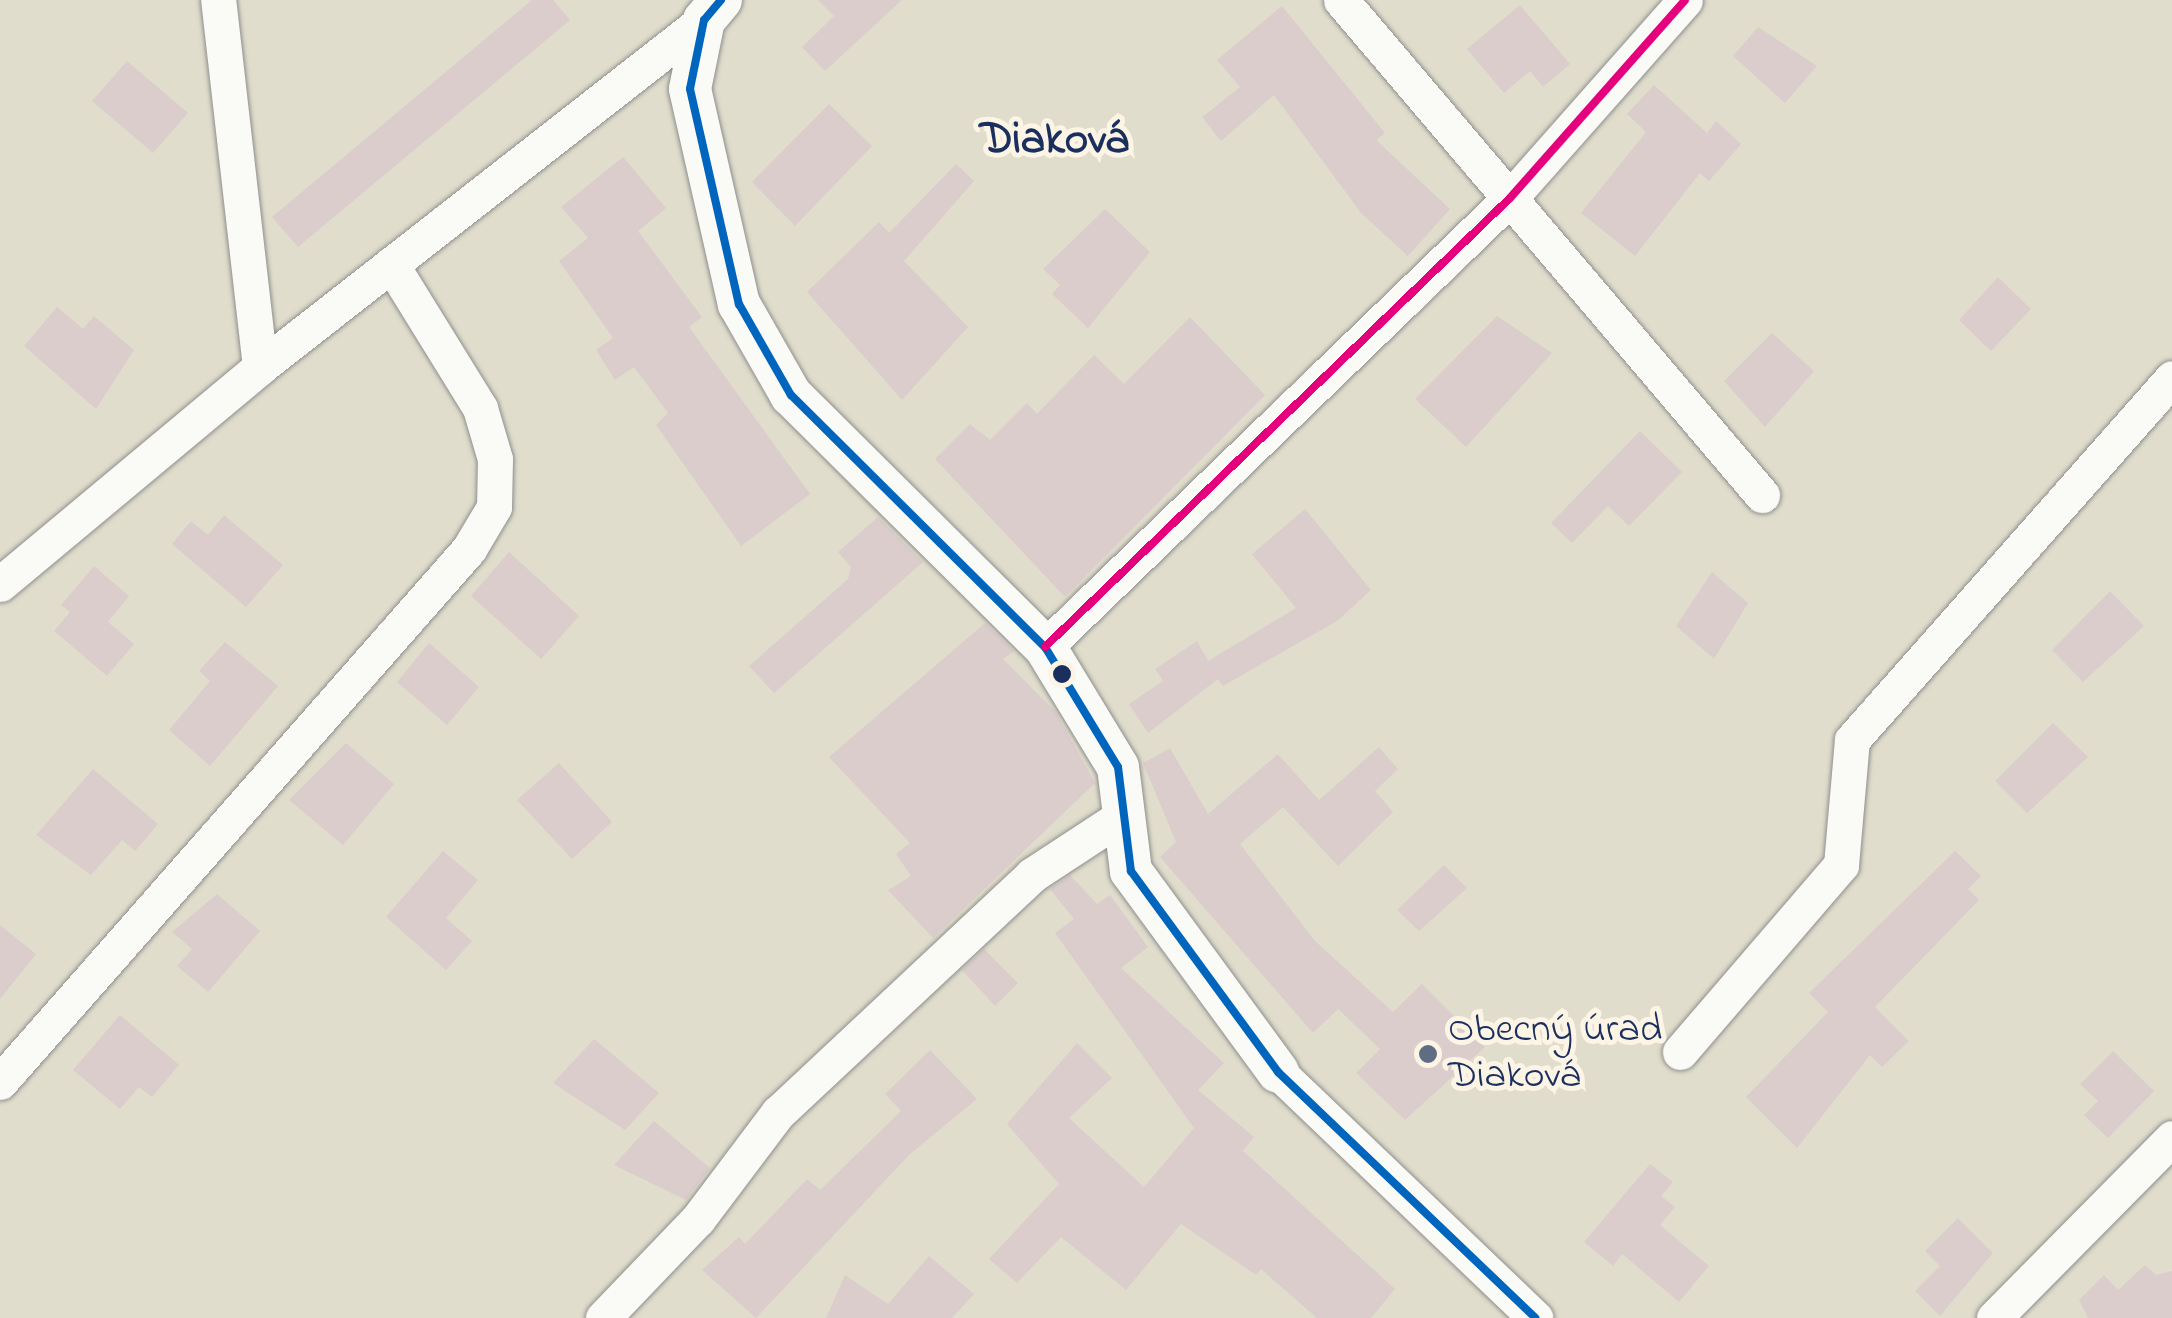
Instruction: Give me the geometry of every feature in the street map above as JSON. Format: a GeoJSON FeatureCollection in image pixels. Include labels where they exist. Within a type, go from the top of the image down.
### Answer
{"type":"FeatureCollection","features":[{"type":"Feature","properties":{"kind":"street"},"geometry":{"type":"LineString","coordinates":[[218,0],[260,366]]}},
{"type":"Feature","properties":{"kind":"street"},"geometry":{"type":"LineString","coordinates":[[1341,0],[1762,495]]}},
{"type":"Feature","properties":{"kind":"street"},"geometry":{"type":"LineString","coordinates":[[1045,646],[1510,198],[1685,0]]}},
{"type":"Feature","properties":{"kind":"street"},"geometry":{"type":"LineString","coordinates":[[0,584],[260,366],[712,10]]}},
{"type":"Feature","properties":{"kind":"street"},"geometry":{"type":"LineString","coordinates":[[712,10],[690,89],[739,304],[791,395],[1045,646],[1118,767],[1119,818],[1131,872],[1278,1072],[1535,1318]]}},
{"type":"Feature","properties":{"kind":"street"},"geometry":{"type":"LineString","coordinates":[[0,1082],[469,549],[494,507],[495,460],[480,408],[391,264]]}},
{"type":"Feature","properties":{"kind":"street"},"geometry":{"type":"LineString","coordinates":[[1680,1052],[1840,864],[1852,740],[2172,378]]}},
{"type":"Feature","properties":{"kind":"street"},"geometry":{"type":"LineString","coordinates":[[602,1318],[698,1218],[778,1113],[1032,874],[1119,818]]}},
{"type":"Feature","properties":{"kind":"street"},"geometry":{"type":"LineString","coordinates":[[1994,1318],[2172,1138]]}},
{"type":"Feature","properties":{"kind":"building"},"geometry":{"type":"Polygon","coordinates":[[[532,0],[553,0],[570,20],[298,247],[272,217],[532,0]]]}},
{"type":"Feature","properties":{"kind":"building"},"geometry":{"type":"Polygon","coordinates":[[[818,0],[902,0],[825,71],[802,47],[834,16],[818,0]]]}},
{"type":"Feature","properties":{"kind":"building"},"geometry":{"type":"Polygon","coordinates":[[[1520,5],[1570,64],[1543,87],[1530,71],[1504,93],[1467,49],[1520,5]]]}},
{"type":"Feature","properties":{"kind":"building"},"geometry":{"type":"Polygon","coordinates":[[[1282,6],[1385,133],[1376,140],[1450,209],[1408,256],[1361,213],[1274,95],[1221,141],[1202,117],[1240,87],[1217,60],[1282,6]]]}},
{"type":"Feature","properties":{"kind":"building"},"geometry":{"type":"Polygon","coordinates":[[[1758,27],[1817,66],[1785,103],[1733,56],[1758,27]]]}},
{"type":"Feature","properties":{"kind":"building"},"geometry":{"type":"Polygon","coordinates":[[[127,61],[188,113],[153,153],[92,101],[127,61]]]}},
{"type":"Feature","properties":{"kind":"building"},"geometry":{"type":"Polygon","coordinates":[[[1654,85],[1707,133],[1716,121],[1741,144],[1709,181],[1700,173],[1635,256],[1581,213],[1646,132],[1627,114],[1654,85]]]}},
{"type":"Feature","properties":{"kind":"building"},"geometry":{"type":"Polygon","coordinates":[[[829,104],[872,146],[795,226],[752,182],[829,104]]]}},
{"type":"Feature","properties":{"kind":"building"},"geometry":{"type":"Polygon","coordinates":[[[623,157],[666,208],[638,231],[702,317],[689,327],[810,494],[741,546],[656,425],[668,413],[634,367],[615,380],[596,350],[613,338],[559,261],[588,238],[561,207],[623,157]]]}},
{"type":"Feature","properties":{"kind":"building"},"geometry":{"type":"Polygon","coordinates":[[[956,164],[974,181],[904,261],[968,327],[902,400],[807,292],[879,222],[889,233],[956,164]]]}},
{"type":"Feature","properties":{"kind":"building"},"geometry":{"type":"Polygon","coordinates":[[[1105,209],[1150,252],[1088,328],[1052,294],[1060,285],[1043,269],[1105,209]]]}},
{"type":"Feature","properties":{"kind":"building"},"geometry":{"type":"Polygon","coordinates":[[[1998,277],[2031,309],[1991,351],[1959,320],[1998,277]]]}},
{"type":"Feature","properties":{"kind":"building"},"geometry":{"type":"Polygon","coordinates":[[[57,307],[83,329],[94,316],[134,350],[96,409],[24,346],[57,307]]]}},
{"type":"Feature","properties":{"kind":"building"},"geometry":{"type":"Polygon","coordinates":[[[1497,316],[1552,353],[1466,447],[1415,399],[1497,316]]]}},
{"type":"Feature","properties":{"kind":"building"},"geometry":{"type":"Polygon","coordinates":[[[1190,317],[1265,395],[1065,597],[935,459],[970,424],[990,440],[1027,403],[1037,414],[1094,355],[1124,384],[1190,317]]]}},
{"type":"Feature","properties":{"kind":"building"},"geometry":{"type":"Polygon","coordinates":[[[1772,333],[1814,371],[1765,427],[1724,381],[1772,333]]]}},
{"type":"Feature","properties":{"kind":"building"},"geometry":{"type":"Polygon","coordinates":[[[1640,431],[1682,472],[1629,526],[1608,506],[1572,543],[1551,523],[1640,431]]]}},
{"type":"Feature","properties":{"kind":"building"},"geometry":{"type":"Polygon","coordinates":[[[1305,509],[1371,590],[1337,621],[1223,686],[1218,679],[1148,733],[1129,704],[1163,681],[1155,669],[1197,641],[1208,661],[1296,608],[1252,554],[1305,509]]]}},
{"type":"Feature","properties":{"kind":"building"},"geometry":{"type":"Polygon","coordinates":[[[224,515],[283,565],[246,607],[172,544],[191,521],[208,535],[224,515]]]}},
{"type":"Feature","properties":{"kind":"building"},"geometry":{"type":"Polygon","coordinates":[[[878,517],[923,562],[774,693],[749,666],[848,579],[851,567],[838,552],[878,517]]]}},
{"type":"Feature","properties":{"kind":"building"},"geometry":{"type":"Polygon","coordinates":[[[509,552],[579,616],[541,659],[471,596],[509,552]]]}},
{"type":"Feature","properties":{"kind":"building"},"geometry":{"type":"Polygon","coordinates":[[[94,566],[129,596],[108,622],[134,644],[107,676],[54,631],[70,612],[61,605],[94,566]]]}},
{"type":"Feature","properties":{"kind":"building"},"geometry":{"type":"Polygon","coordinates":[[[1712,572],[1748,603],[1714,659],[1676,626],[1712,572]]]}},
{"type":"Feature","properties":{"kind":"building"},"geometry":{"type":"Polygon","coordinates":[[[2110,591],[2144,626],[2083,682],[2052,650],[2110,591]]]}},
{"type":"Feature","properties":{"kind":"building"},"geometry":{"type":"Polygon","coordinates":[[[985,623],[1014,651],[1003,659],[1055,711],[1095,783],[933,938],[888,890],[911,876],[896,854],[910,843],[829,757],[985,623]]]}},
{"type":"Feature","properties":{"kind":"building"},"geometry":{"type":"Polygon","coordinates":[[[225,642],[278,686],[210,766],[169,730],[210,681],[199,671],[225,642]]]}},
{"type":"Feature","properties":{"kind":"building"},"geometry":{"type":"Polygon","coordinates":[[[429,643],[479,687],[447,725],[397,682],[429,643]]]}},
{"type":"Feature","properties":{"kind":"building"},"geometry":{"type":"Polygon","coordinates":[[[2053,723],[2088,757],[2027,813],[1995,781],[2053,723]]]}},
{"type":"Feature","properties":{"kind":"building"},"geometry":{"type":"Polygon","coordinates":[[[346,743],[394,784],[343,845],[289,800],[346,743]]]}},
{"type":"Feature","properties":{"kind":"building"},"geometry":{"type":"Polygon","coordinates":[[[1379,747],[1398,769],[1375,791],[1393,812],[1338,866],[1283,807],[1240,844],[1315,941],[1393,1012],[1422,984],[1485,1047],[1405,1120],[1356,1073],[1380,1049],[1338,1009],[1313,1033],[1160,857],[1176,842],[1143,763],[1170,748],[1208,814],[1278,754],[1319,800],[1379,747]]]}},
{"type":"Feature","properties":{"kind":"building"},"geometry":{"type":"Polygon","coordinates":[[[559,763],[612,822],[572,859],[517,800],[559,763]]]}},
{"type":"Feature","properties":{"kind":"building"},"geometry":{"type":"Polygon","coordinates":[[[93,769],[158,824],[135,851],[122,840],[91,875],[36,835],[93,769]]]}},
{"type":"Feature","properties":{"kind":"building"},"geometry":{"type":"Polygon","coordinates":[[[443,851],[478,880],[446,918],[472,941],[446,970],[386,917],[443,851]]]}},
{"type":"Feature","properties":{"kind":"building"},"geometry":{"type":"Polygon","coordinates":[[[1955,851],[1981,876],[1968,889],[1979,900],[1875,1007],[1909,1041],[1882,1067],[1870,1055],[1797,1148],[1746,1097],[1828,1012],[1809,993],[1955,851]]]}},
{"type":"Feature","properties":{"kind":"building"},"geometry":{"type":"Polygon","coordinates":[[[1444,865],[1467,888],[1419,931],[1397,910],[1444,865]]]}},
{"type":"Feature","properties":{"kind":"building"},"geometry":{"type":"Polygon","coordinates":[[[1070,875],[1097,904],[1110,895],[1148,947],[1121,968],[1224,1063],[1198,1090],[1254,1137],[1243,1151],[1395,1289],[1371,1318],[1317,1318],[1261,1269],[1256,1275],[1181,1224],[1126,1290],[1061,1237],[1017,1283],[989,1259],[1059,1184],[1007,1124],[1077,1043],[1112,1078],[1069,1118],[1144,1187],[1194,1128],[1055,933],[1074,919],[1050,889],[1070,875]]]}},
{"type":"Feature","properties":{"kind":"building"},"geometry":{"type":"Polygon","coordinates":[[[217,894],[260,931],[208,992],[177,966],[192,949],[172,932],[217,894]]]}},
{"type":"Feature","properties":{"kind":"building"},"geometry":{"type":"Polygon","coordinates":[[[0,925],[36,954],[0,999],[0,925]]]}},
{"type":"Feature","properties":{"kind":"building"},"geometry":{"type":"Polygon","coordinates":[[[984,949],[1018,983],[995,1006],[962,970],[984,949]]]}},
{"type":"Feature","properties":{"kind":"building"},"geometry":{"type":"Polygon","coordinates":[[[120,1015],[179,1065],[152,1097],[139,1087],[120,1109],[73,1070],[120,1015]]]}},
{"type":"Feature","properties":{"kind":"building"},"geometry":{"type":"Polygon","coordinates":[[[594,1039],[659,1093],[625,1130],[553,1083],[594,1039]]]}},
{"type":"Feature","properties":{"kind":"building"},"geometry":{"type":"Polygon","coordinates":[[[930,1050],[977,1099],[910,1154],[756,1318],[702,1270],[739,1237],[745,1244],[807,1179],[820,1190],[901,1111],[885,1094],[930,1050]]]}},
{"type":"Feature","properties":{"kind":"building"},"geometry":{"type":"Polygon","coordinates":[[[2113,1051],[2154,1091],[2108,1138],[2084,1115],[2098,1101],[2080,1084],[2113,1051]]]}},
{"type":"Feature","properties":{"kind":"building"},"geometry":{"type":"Polygon","coordinates":[[[654,1121],[710,1168],[686,1200],[614,1165],[654,1121]]]}},
{"type":"Feature","properties":{"kind":"building"},"geometry":{"type":"Polygon","coordinates":[[[1650,1164],[1673,1182],[1661,1196],[1675,1207],[1660,1225],[1709,1266],[1679,1302],[1622,1254],[1613,1266],[1584,1242],[1650,1164]]]}},
{"type":"Feature","properties":{"kind":"building"},"geometry":{"type":"Polygon","coordinates":[[[1958,1218],[1993,1253],[1940,1316],[1915,1291],[1940,1266],[1925,1251],[1958,1218]]]}},
{"type":"Feature","properties":{"kind":"building"},"geometry":{"type":"Polygon","coordinates":[[[929,1256],[974,1294],[952,1318],[826,1318],[845,1275],[888,1304],[929,1256]]]}},
{"type":"Feature","properties":{"kind":"building"},"geometry":{"type":"Polygon","coordinates":[[[2145,1265],[2156,1275],[2172,1271],[2172,1318],[2088,1318],[2079,1300],[2104,1275],[2118,1290],[2145,1265]]]}},
{"type":"Feature","properties":{"kind":"transit line"},"geometry":{"type":"LineString","coordinates":[[721,0],[704,20],[690,89],[739,304],[791,395],[1045,647],[1118,767],[1131,871],[1278,1072],[1535,1318]]}},
{"type":"Feature","properties":{"kind":"transit line"},"geometry":{"type":"LineString","coordinates":[[1045,647],[1510,198],[1685,0]]}},
{"type":"Feature","properties":{"kind":"place","name":"Obecný úrad Diaková"},"geometry":{"type":"Point","coordinates":[1428,1054]}},
{"type":"Feature","properties":{"kind":"district","name":"Diaková"},"geometry":{"type":"Point","coordinates":[1054,142]}}]}
